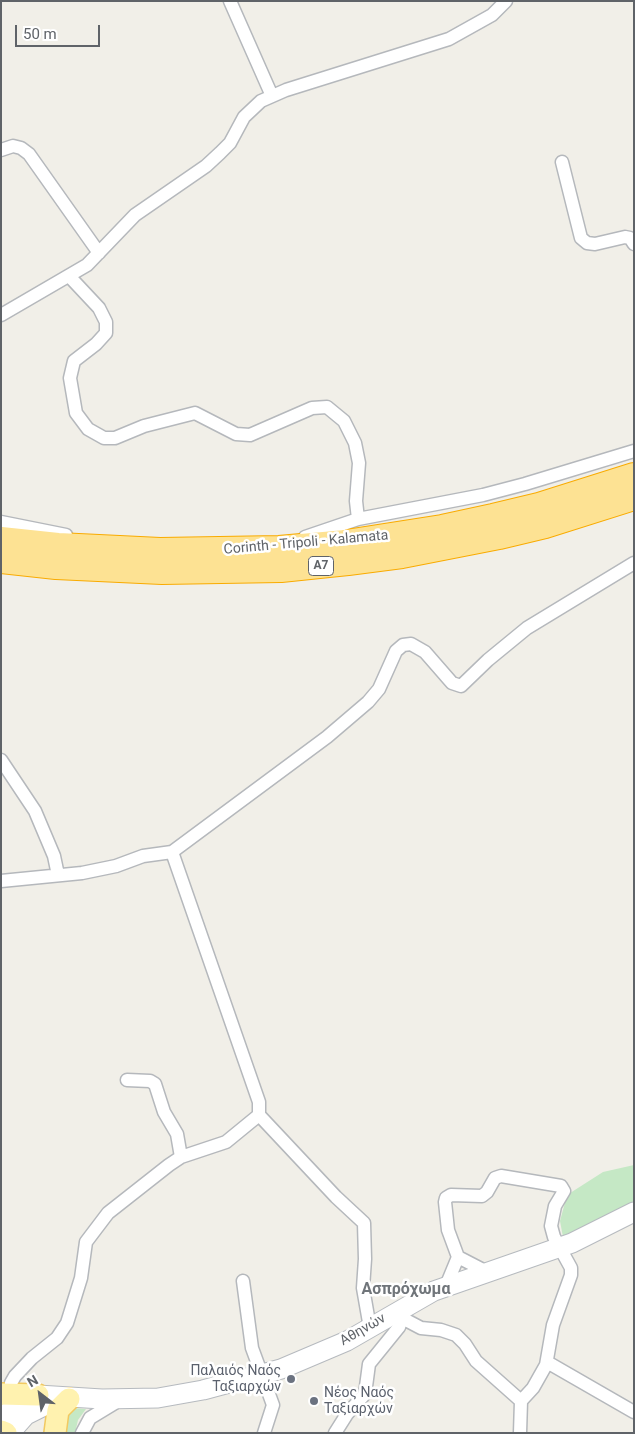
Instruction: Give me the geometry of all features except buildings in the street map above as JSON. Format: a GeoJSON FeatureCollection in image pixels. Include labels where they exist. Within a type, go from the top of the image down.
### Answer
{"type":"FeatureCollection","features":[{"type":"Feature","properties":{"kind":"highway","name":"Corinth - Tripoli - Kalamata"},"geometry":{"type":"LineString","coordinates":[[1,539],[58,545],[160,550],[270,548],[346,542],[434,529],[493,516],[557,500],[634,475]]}},
{"type":"Feature","properties":{"kind":"highway","name":"Corinth - Tripoli - Kalamata"},"geometry":{"type":"LineString","coordinates":[[1,561],[100,570],[172,572],[281,570],[348,564],[402,556],[499,537],[544,526],[634,498]]}},
{"type":"Feature","properties":{"kind":"main road","name":"Αθηνών"},"geometry":{"type":"LineString","coordinates":[[38,1395],[122,1400],[177,1396],[260,1375],[311,1358],[402,1313],[446,1286],[580,1240],[634,1212]]}},
{"type":"Feature","properties":{"kind":"main road"},"geometry":{"type":"LineString","coordinates":[[6,1394],[38,1395]]}},
{"type":"Feature","properties":{"kind":"main road"},"geometry":{"type":"LineString","coordinates":[[1,1420],[14,1406],[38,1395]]}},
{"type":"Feature","properties":{"kind":"main road"},"geometry":{"type":"LineString","coordinates":[[10,1433],[19,1421],[34,1410],[54,1401],[74,1398]]}},
{"type":"Feature","properties":{"kind":"main road"},"geometry":{"type":"LineString","coordinates":[[55,1433],[58,1410],[74,1398]]}},
{"type":"Feature","properties":{"kind":"main road"},"geometry":{"type":"LineString","coordinates":[[1,1431],[6,1433]]}},
{"type":"Feature","properties":{"kind":"street"},"geometry":{"type":"LineString","coordinates":[[230,1],[272,96]]}},
{"type":"Feature","properties":{"kind":"street"},"geometry":{"type":"LineString","coordinates":[[1,315],[87,265],[135,215],[206,166],[220,153],[230,143],[252,108],[272,96],[449,39],[492,15],[506,1]]}},
{"type":"Feature","properties":{"kind":"street"},"geometry":{"type":"LineString","coordinates":[[1,150],[12,146],[21,148],[28,154],[99,254]]}},
{"type":"Feature","properties":{"kind":"street"},"geometry":{"type":"LineString","coordinates":[[562,162],[582,238],[587,243],[595,244],[625,237],[630,238],[634,244]]}},
{"type":"Feature","properties":{"kind":"street"},"geometry":{"type":"LineString","coordinates":[[69,276],[99,308],[106,322],[106,333],[96,344],[74,360],[70,378],[76,413],[88,429],[104,438],[115,438],[144,426],[195,413],[236,434],[250,435],[312,408],[327,407],[344,421],[355,443],[359,463],[356,501],[358,519]]}},
{"type":"Feature","properties":{"kind":"street"},"geometry":{"type":"LineString","coordinates":[[1,522],[57,534],[94,537],[236,543],[291,539],[313,535],[358,519],[483,495],[566,473],[634,451]]}},
{"type":"Feature","properties":{"kind":"street"},"geometry":{"type":"LineString","coordinates":[[1,881],[82,873],[116,866],[143,856],[172,852],[327,737],[368,702],[379,689],[396,651],[403,645],[411,644],[425,652],[452,683],[462,686],[488,660],[527,628],[634,563]]}},
{"type":"Feature","properties":{"kind":"street"},"geometry":{"type":"LineString","coordinates":[[1,760],[35,811],[54,856],[58,874]]}},
{"type":"Feature","properties":{"kind":"street"},"geometry":{"type":"LineString","coordinates":[[6,1394],[15,1376],[32,1358],[57,1338],[67,1323],[79,1286],[86,1242],[108,1213],[181,1157],[226,1142],[259,1115],[260,1102],[172,852]]}},
{"type":"Feature","properties":{"kind":"street"},"geometry":{"type":"LineString","coordinates":[[127,1080],[150,1081],[155,1084],[164,1112],[177,1134],[181,1157]]}},
{"type":"Feature","properties":{"kind":"street"},"geometry":{"type":"LineString","coordinates":[[259,1115],[336,1197],[364,1223],[365,1259],[363,1288],[370,1328]]}},
{"type":"Feature","properties":{"kind":"street"},"geometry":{"type":"LineString","coordinates":[[487,1272],[458,1257],[448,1230],[446,1198],[451,1195],[482,1196],[488,1192],[495,1178],[501,1176],[561,1186],[564,1191],[555,1206],[551,1226],[571,1272],[552,1325],[547,1362],[533,1388],[521,1401],[520,1433]]}},
{"type":"Feature","properties":{"kind":"street"},"geometry":{"type":"LineString","coordinates":[[446,1286],[458,1257]]}},
{"type":"Feature","properties":{"kind":"street"},"geometry":{"type":"LineString","coordinates":[[243,1281],[249,1334],[260,1375],[273,1405],[264,1433]]}},
{"type":"Feature","properties":{"kind":"street"},"geometry":{"type":"LineString","coordinates":[[335,1433],[347,1414],[365,1394],[369,1364],[399,1326],[402,1313],[421,1328],[442,1330],[456,1335],[465,1344],[476,1362],[521,1401]]}},
{"type":"Feature","properties":{"kind":"street"},"geometry":{"type":"LineString","coordinates":[[547,1362],[634,1412]]}},
{"type":"Feature","properties":{"kind":"street"},"geometry":{"type":"LineString","coordinates":[[82,1433],[86,1423],[96,1414],[122,1400]]}},
{"type":"Feature","properties":{"kind":"green space"},"geometry":{"type":"Polygon","coordinates":[[[634,1165],[634,1201],[563,1237],[560,1221],[567,1195],[603,1172],[634,1165]]]}},
{"type":"Feature","properties":{"kind":"green space"},"geometry":{"type":"Polygon","coordinates":[[[72,1408],[86,1409],[78,1420],[75,1433],[60,1433],[60,1426],[72,1408]]]}},
{"type":"Feature","properties":{"kind":"place","name":"Παλαιός Ναός Ταξιαρχών"},"geometry":{"type":"Point","coordinates":[291,1379]}},
{"type":"Feature","properties":{"kind":"place","name":"Νέος Ναός Ταξιαρχών"},"geometry":{"type":"Point","coordinates":[314,1401]}},
{"type":"Feature","properties":{"kind":"district","name":"Ασπρόχωμα"},"geometry":{"type":"Point","coordinates":[406,1290]}}]}
